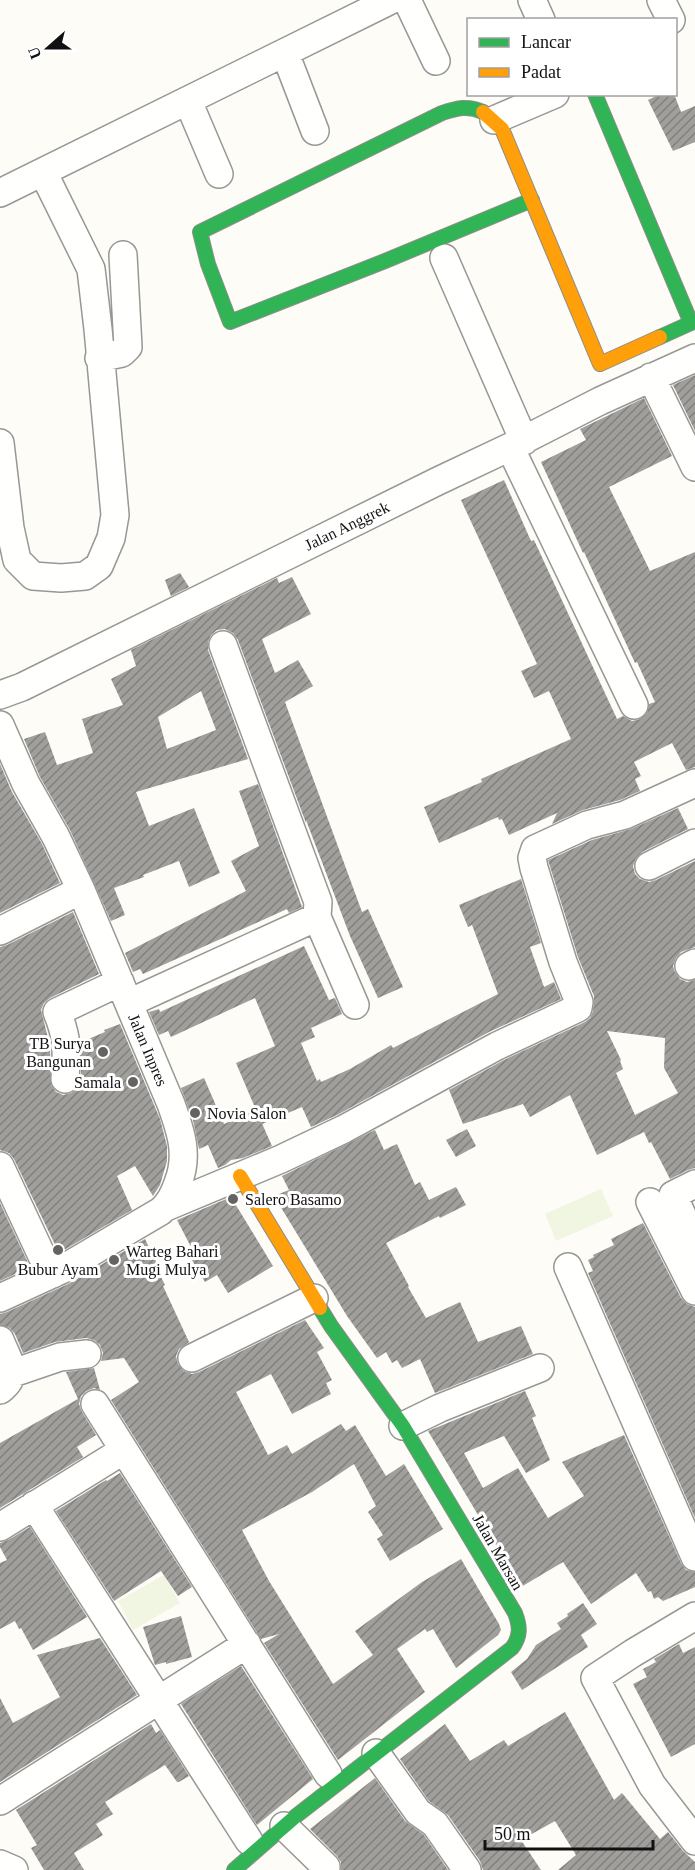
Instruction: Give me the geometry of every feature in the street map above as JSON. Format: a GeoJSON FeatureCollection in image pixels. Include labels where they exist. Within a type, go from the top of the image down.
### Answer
{"type":"FeatureCollection","features":[{"type":"Feature","properties":{"kind":"street"},"geometry":{"type":"LineString","coordinates":[[0,193],[391,0]]}},
{"type":"Feature","properties":{"kind":"street"},"geometry":{"type":"LineString","coordinates":[[407,0],[436,62]]}},
{"type":"Feature","properties":{"kind":"street"},"geometry":{"type":"LineString","coordinates":[[532,0],[540,18]]}},
{"type":"Feature","properties":{"kind":"street"},"geometry":{"type":"LineString","coordinates":[[661,0],[670,18]]}},
{"type":"Feature","properties":{"kind":"street"},"geometry":{"type":"LineString","coordinates":[[285,53],[315,131]]}},
{"type":"Feature","properties":{"kind":"street"},"geometry":{"type":"LineString","coordinates":[[495,120],[550,96]]}},
{"type":"Feature","properties":{"kind":"street"},"geometry":{"type":"LineString","coordinates":[[532,200],[230,322],[208,264],[200,232],[457,107],[476,108],[495,120],[502,129],[532,200],[600,364],[692,323],[596,96]]}},
{"type":"Feature","properties":{"kind":"street"},"geometry":{"type":"LineString","coordinates":[[188,101],[219,174]]}},
{"type":"Feature","properties":{"kind":"street"},"geometry":{"type":"LineString","coordinates":[[0,443],[10,528],[17,560],[33,576],[61,578],[85,576],[99,567],[111,538],[115,514],[91,269],[43,172]]}},
{"type":"Feature","properties":{"kind":"street"},"geometry":{"type":"LineString","coordinates":[[91,269],[134,251],[128,347],[122,353],[99,358]]}},
{"type":"Feature","properties":{"kind":"street"},"geometry":{"type":"LineString","coordinates":[[444,258],[517,444],[634,705]]}},
{"type":"Feature","properties":{"kind":"street"},"geometry":{"type":"LineString","coordinates":[[652,341],[658,374],[695,467]]}},
{"type":"Feature","properties":{"kind":"street","name":"Jalan Anggrek"},"geometry":{"type":"LineString","coordinates":[[0,694],[22,687],[600,401],[695,358]]}},
{"type":"Feature","properties":{"kind":"street"},"geometry":{"type":"LineString","coordinates":[[223,645],[318,902],[317,917],[355,1005]]}},
{"type":"Feature","properties":{"kind":"street","name":"Jalan Inpres"},"geometry":{"type":"LineString","coordinates":[[0,725],[26,784],[56,837],[81,890],[172,1108],[184,1144],[184,1158],[175,1193],[166,1207]]}},
{"type":"Feature","properties":{"kind":"street"},"geometry":{"type":"LineString","coordinates":[[0,1298],[53,1274],[166,1207],[344,1129],[497,1046],[578,1008],[579,1002],[563,962],[534,868],[532,858],[535,849],[587,825],[625,815],[695,783]]}},
{"type":"Feature","properties":{"kind":"street"},"geometry":{"type":"LineString","coordinates":[[649,866],[695,843]]}},
{"type":"Feature","properties":{"kind":"street"},"geometry":{"type":"LineString","coordinates":[[0,931],[81,890]]}},
{"type":"Feature","properties":{"kind":"street"},"geometry":{"type":"LineString","coordinates":[[65,1078],[67,1048],[65,1032],[57,1012],[124,992],[317,917]]}},
{"type":"Feature","properties":{"kind":"street"},"geometry":{"type":"LineString","coordinates":[[184,1144],[230,1180]]}},
{"type":"Feature","properties":{"kind":"street"},"geometry":{"type":"LineString","coordinates":[[0,1166],[42,1256],[53,1274]]}},
{"type":"Feature","properties":{"kind":"street","name":"Jalan Marsan"},"geometry":{"type":"LineString","coordinates":[[230,1180],[403,1426],[515,1613],[521,1629],[512,1648],[284,1826],[234,1870]]}},
{"type":"Feature","properties":{"kind":"street"},"geometry":{"type":"LineString","coordinates":[[695,1184],[673,1195],[689,1230],[689,1239],[695,1250]]}},
{"type":"Feature","properties":{"kind":"street"},"geometry":{"type":"LineString","coordinates":[[650,1202],[695,1291]]}},
{"type":"Feature","properties":{"kind":"street"},"geometry":{"type":"LineString","coordinates":[[568,1267],[695,1557]]}},
{"type":"Feature","properties":{"kind":"street"},"geometry":{"type":"LineString","coordinates":[[192,1358],[314,1298]]}},
{"type":"Feature","properties":{"kind":"street"},"geometry":{"type":"LineString","coordinates":[[0,1340],[6,1381],[60,1357],[87,1354]]}},
{"type":"Feature","properties":{"kind":"street"},"geometry":{"type":"LineString","coordinates":[[403,1426],[440,1408],[540,1368]]}},
{"type":"Feature","properties":{"kind":"street"},"geometry":{"type":"LineString","coordinates":[[95,1404],[328,1774]]}},
{"type":"Feature","properties":{"kind":"street"},"geometry":{"type":"LineString","coordinates":[[0,1527],[124,1450]]}},
{"type":"Feature","properties":{"kind":"street"},"geometry":{"type":"LineString","coordinates":[[34,1505],[249,1841]]}},
{"type":"Feature","properties":{"kind":"street"},"geometry":{"type":"LineString","coordinates":[[695,1616],[595,1678],[652,1785],[695,1840]]}},
{"type":"Feature","properties":{"kind":"street"},"geometry":{"type":"LineString","coordinates":[[0,1801],[247,1644]]}},
{"type":"Feature","properties":{"kind":"street"},"geometry":{"type":"LineString","coordinates":[[376,1753],[418,1812],[435,1824],[467,1870]]}},
{"type":"Feature","properties":{"kind":"street"},"geometry":{"type":"LineString","coordinates":[[284,1826],[326,1867]]}},
{"type":"Feature","properties":{"kind":"green space"},"geometry":{"type":"Polygon","coordinates":[[[601,1189],[613,1216],[556,1241],[545,1214],[601,1189]]]}},
{"type":"Feature","properties":{"kind":"green space"},"geometry":{"type":"Polygon","coordinates":[[[164,1575],[180,1603],[133,1630],[118,1601],[164,1575]]]}},
{"type":"Feature","properties":{"kind":"building"},"geometry":{"type":"Polygon","coordinates":[[[656,96],[675,96],[681,112],[695,106],[695,142],[673,151],[648,100],[656,96]]]}},
{"type":"Feature","properties":{"kind":"building"},"geometry":{"type":"Polygon","coordinates":[[[695,375],[695,431],[673,385],[695,375]]]}},
{"type":"Feature","properties":{"kind":"building"},"geometry":{"type":"Polygon","coordinates":[[[644,398],[672,456],[609,487],[650,571],[695,552],[695,767],[686,770],[672,743],[634,762],[641,776],[635,779],[640,791],[620,800],[583,810],[552,824],[557,813],[509,835],[502,819],[499,820],[498,817],[439,843],[424,807],[571,739],[549,691],[534,698],[521,671],[537,664],[461,500],[504,480],[617,719],[623,716],[632,721],[640,719],[647,713],[649,704],[655,702],[541,462],[586,440],[580,429],[644,398]]]}},
{"type":"Feature","properties":{"kind":"building"},"geometry":{"type":"Polygon","coordinates":[[[180,573],[189,587],[171,596],[165,580],[180,573]]]}},
{"type":"Feature","properties":{"kind":"building"},"geometry":{"type":"Polygon","coordinates":[[[292,577],[311,614],[262,639],[275,673],[298,660],[313,686],[285,702],[362,912],[368,909],[403,987],[378,998],[350,936],[238,640],[233,633],[225,629],[217,630],[211,635],[208,650],[248,759],[136,792],[149,826],[194,808],[220,873],[189,887],[179,861],[143,875],[144,877],[114,888],[125,915],[111,921],[70,830],[40,777],[24,739],[45,732],[57,765],[93,753],[82,719],[123,705],[111,679],[136,666],[131,650],[277,578],[279,583],[292,577]],[[201,691],[158,717],[167,749],[216,730],[201,691]]]}},
{"type":"Feature","properties":{"kind":"building"},"geometry":{"type":"Polygon","coordinates":[[[0,764],[12,792],[42,844],[60,883],[0,913],[0,764]]]}},
{"type":"Feature","properties":{"kind":"building"},"geometry":{"type":"Polygon","coordinates":[[[258,784],[302,907],[289,913],[287,909],[143,974],[140,969],[133,972],[125,953],[246,891],[231,861],[259,846],[239,791],[258,784]]]}},
{"type":"Feature","properties":{"kind":"building"},"geometry":{"type":"Polygon","coordinates":[[[678,808],[688,829],[642,852],[636,858],[633,866],[635,874],[640,879],[649,882],[656,880],[695,861],[695,947],[681,952],[673,966],[680,979],[687,982],[695,980],[695,1168],[670,1179],[644,1132],[597,1155],[570,1095],[530,1117],[523,1104],[463,1124],[449,1090],[590,1018],[594,996],[578,957],[548,860],[592,840],[631,829],[678,808]],[[607,1031],[623,1069],[616,1073],[635,1115],[678,1093],[664,1068],[665,1038],[607,1031]]]}},
{"type":"Feature","properties":{"kind":"building"},"geometry":{"type":"Polygon","coordinates":[[[521,879],[541,943],[530,947],[544,987],[554,982],[561,999],[489,1032],[311,1127],[302,1107],[262,1124],[236,1063],[275,1046],[255,998],[171,1037],[168,1031],[159,1035],[149,1012],[159,1009],[160,1012],[304,946],[329,1000],[335,998],[342,1014],[311,1028],[315,1037],[301,1043],[317,1081],[320,1079],[321,1082],[350,1069],[391,1045],[393,1048],[498,994],[472,925],[468,927],[459,905],[521,879]]]}},
{"type":"Feature","properties":{"kind":"building"},"geometry":{"type":"Polygon","coordinates":[[[73,912],[99,974],[44,1003],[41,1010],[50,1046],[51,1085],[56,1092],[63,1095],[78,1088],[81,1080],[81,1042],[120,1024],[160,1119],[167,1146],[167,1161],[160,1185],[153,1196],[135,1166],[117,1176],[132,1210],[59,1253],[14,1159],[9,1153],[0,1150],[0,947],[73,912]]]}},
{"type":"Feature","properties":{"kind":"building"},"geometry":{"type":"Polygon","coordinates":[[[204,1078],[224,1124],[256,1110],[272,1146],[243,1158],[231,1160],[218,1168],[208,1145],[199,1149],[193,1120],[181,1088],[204,1078]]]}},
{"type":"Feature","properties":{"kind":"building"},"geometry":{"type":"Polygon","coordinates":[[[467,1129],[476,1146],[456,1157],[446,1140],[467,1129]]]}},
{"type":"Feature","properties":{"kind":"building"},"geometry":{"type":"Polygon","coordinates":[[[375,1130],[384,1150],[397,1144],[415,1185],[420,1182],[429,1200],[456,1187],[466,1205],[386,1243],[426,1318],[460,1302],[478,1342],[521,1326],[533,1354],[435,1393],[420,1359],[402,1368],[397,1360],[392,1363],[386,1352],[377,1358],[347,1316],[274,1196],[289,1190],[282,1176],[375,1130]]]}},
{"type":"Feature","properties":{"kind":"building"},"geometry":{"type":"Polygon","coordinates":[[[231,1197],[273,1266],[228,1293],[217,1275],[205,1282],[186,1250],[191,1247],[177,1220],[231,1197]]]}},
{"type":"Feature","properties":{"kind":"building"},"geometry":{"type":"Polygon","coordinates":[[[0,1203],[30,1267],[0,1281],[0,1203]]]}},
{"type":"Feature","properties":{"kind":"building"},"geometry":{"type":"Polygon","coordinates":[[[643,1223],[681,1298],[687,1304],[695,1307],[695,1518],[588,1273],[593,1271],[588,1260],[594,1257],[593,1255],[614,1245],[611,1239],[643,1223]]]}},
{"type":"Feature","properties":{"kind":"building"},"geometry":{"type":"Polygon","coordinates":[[[145,1239],[161,1272],[159,1273],[165,1285],[163,1286],[189,1342],[179,1349],[176,1356],[178,1364],[184,1371],[192,1374],[199,1372],[305,1320],[324,1348],[317,1352],[332,1380],[326,1383],[331,1394],[292,1414],[271,1374],[236,1392],[268,1455],[287,1445],[292,1454],[341,1424],[346,1431],[355,1425],[386,1476],[404,1464],[443,1529],[390,1561],[377,1539],[383,1535],[368,1512],[376,1506],[354,1464],[312,1492],[242,1530],[269,1581],[333,1684],[373,1655],[355,1631],[422,1582],[461,1559],[499,1624],[501,1630],[498,1635],[456,1668],[433,1629],[427,1632],[425,1629],[397,1649],[425,1692],[338,1760],[264,1643],[279,1634],[261,1639],[111,1400],[139,1382],[124,1358],[101,1361],[103,1353],[100,1345],[86,1338],[55,1342],[23,1353],[15,1334],[10,1328],[0,1325],[0,1314],[68,1284],[145,1239]]]}},
{"type":"Feature","properties":{"kind":"building"},"geometry":{"type":"Polygon","coordinates":[[[94,1368],[100,1390],[94,1388],[86,1391],[81,1396],[79,1404],[96,1435],[77,1447],[83,1457],[0,1508],[0,1443],[78,1399],[66,1372],[94,1368]]]}},
{"type":"Feature","properties":{"kind":"building"},"geometry":{"type":"Polygon","coordinates":[[[525,1391],[536,1416],[532,1418],[550,1460],[526,1473],[504,1436],[464,1453],[483,1488],[518,1468],[548,1518],[584,1496],[562,1462],[624,1435],[681,1563],[686,1570],[695,1572],[695,1587],[663,1601],[658,1597],[654,1599],[651,1591],[648,1592],[636,1573],[591,1604],[563,1562],[521,1587],[428,1431],[525,1391]]]}},
{"type":"Feature","properties":{"kind":"building"},"geometry":{"type":"Polygon","coordinates":[[[120,1473],[192,1587],[178,1596],[161,1571],[114,1601],[56,1511],[120,1473]]]}},
{"type":"Feature","properties":{"kind":"building"},"geometry":{"type":"Polygon","coordinates":[[[30,1527],[87,1617],[33,1650],[15,1621],[0,1629],[0,1563],[7,1560],[0,1543],[30,1527]]]}},
{"type":"Feature","properties":{"kind":"building"},"geometry":{"type":"Polygon","coordinates":[[[583,1603],[597,1624],[581,1635],[588,1647],[522,1690],[511,1672],[527,1659],[536,1645],[561,1629],[557,1623],[583,1603]]]}},
{"type":"Feature","properties":{"kind":"building"},"geometry":{"type":"Polygon","coordinates":[[[181,1616],[192,1657],[155,1665],[143,1627],[181,1616]]]}},
{"type":"Feature","properties":{"kind":"building"},"geometry":{"type":"Polygon","coordinates":[[[100,1638],[137,1695],[0,1782],[0,1698],[13,1723],[60,1697],[37,1655],[100,1638]]]}},
{"type":"Feature","properties":{"kind":"building"},"geometry":{"type":"Polygon","coordinates":[[[679,1644],[683,1653],[695,1647],[695,1744],[671,1757],[633,1684],[647,1677],[643,1669],[656,1662],[654,1659],[679,1644]]]}},
{"type":"Feature","properties":{"kind":"building"},"geometry":{"type":"Polygon","coordinates":[[[241,1666],[313,1779],[257,1825],[181,1704],[241,1666]]]}},
{"type":"Feature","properties":{"kind":"building"},"geometry":{"type":"Polygon","coordinates":[[[565,1712],[614,1800],[622,1793],[660,1839],[668,1832],[695,1862],[695,1870],[558,1870],[576,1855],[555,1821],[521,1840],[541,1870],[483,1870],[480,1861],[448,1815],[429,1801],[400,1759],[445,1724],[470,1761],[504,1740],[508,1746],[565,1712]]]}},
{"type":"Feature","properties":{"kind":"building"},"geometry":{"type":"Polygon","coordinates":[[[151,1724],[156,1733],[160,1730],[189,1776],[177,1782],[165,1765],[105,1802],[113,1814],[96,1824],[103,1835],[74,1853],[84,1870],[44,1870],[31,1848],[37,1845],[16,1810],[151,1724]]]}},
{"type":"Feature","properties":{"kind":"building"},"geometry":{"type":"Polygon","coordinates":[[[375,1778],[405,1821],[424,1835],[448,1870],[341,1870],[341,1862],[337,1856],[310,1829],[375,1778]]]}},
{"type":"Feature","properties":{"kind":"traffic: fast"},"geometry":{"type":"LineString","coordinates":[[596,96],[691,323],[660,337]]}},
{"type":"Feature","properties":{"kind":"traffic: fast"},"geometry":{"type":"LineString","coordinates":[[483,112],[472,108],[462,108],[442,113],[200,232],[208,264],[230,322],[532,200]]}},
{"type":"Feature","properties":{"kind":"traffic: fast"},"geometry":{"type":"LineString","coordinates":[[234,1870],[296,1816],[512,1648],[518,1635],[519,1627],[515,1613],[403,1426],[320,1308]]}},
{"type":"Feature","properties":{"kind":"traffic: slow"},"geometry":{"type":"LineString","coordinates":[[483,112],[502,129],[600,364],[660,337]]}},
{"type":"Feature","properties":{"kind":"traffic: slow"},"geometry":{"type":"LineString","coordinates":[[240,1176],[320,1308]]}},
{"type":"Feature","properties":{"kind":"place","name":"TB Surya Bangunan"},"geometry":{"type":"Point","coordinates":[103,1052]}},
{"type":"Feature","properties":{"kind":"place","name":"Samala"},"geometry":{"type":"Point","coordinates":[133,1082]}},
{"type":"Feature","properties":{"kind":"place","name":"Novia Salon"},"geometry":{"type":"Point","coordinates":[195,1113]}},
{"type":"Feature","properties":{"kind":"place","name":"Salero Basamo"},"geometry":{"type":"Point","coordinates":[233,1199]}},
{"type":"Feature","properties":{"kind":"place","name":"Bubur Ayam"},"geometry":{"type":"Point","coordinates":[58,1250]}},
{"type":"Feature","properties":{"kind":"place","name":"Warteg Bahari Mugi Mulya"},"geometry":{"type":"Point","coordinates":[114,1260]}}]}
